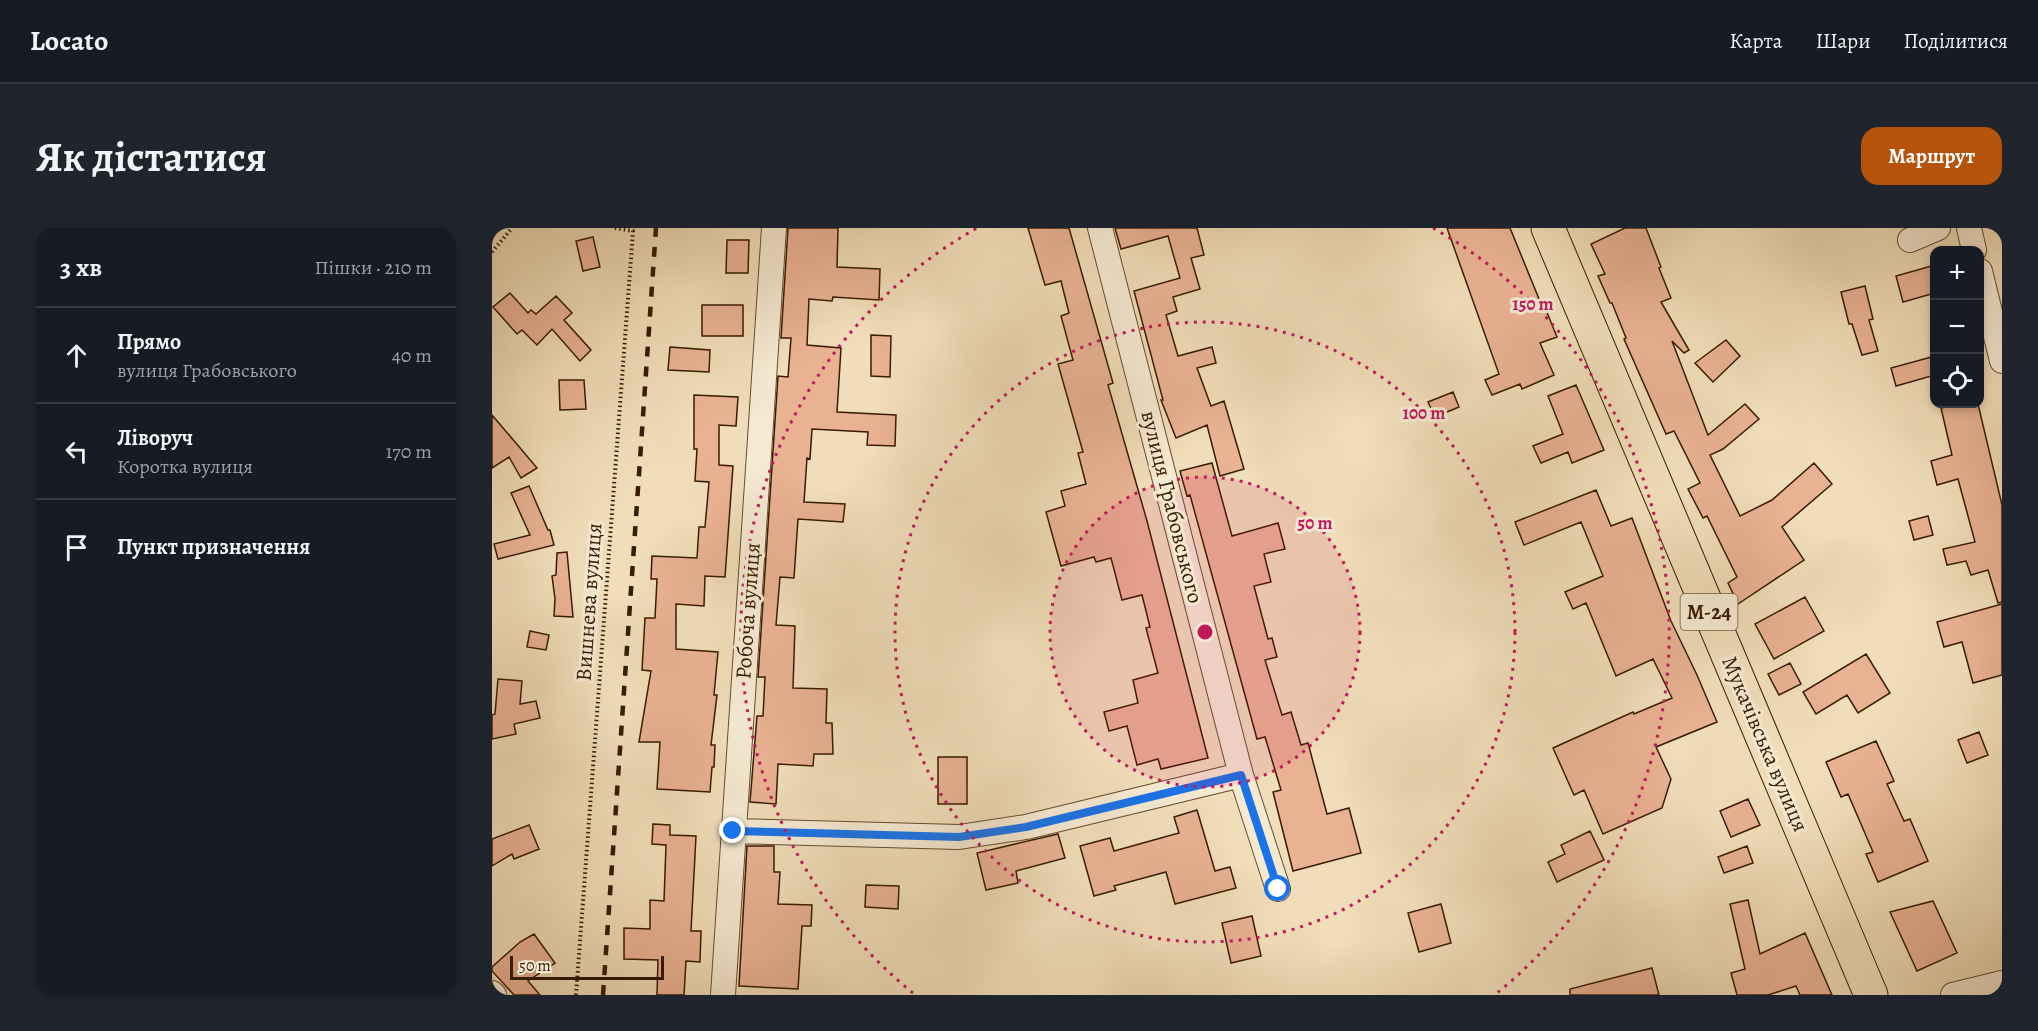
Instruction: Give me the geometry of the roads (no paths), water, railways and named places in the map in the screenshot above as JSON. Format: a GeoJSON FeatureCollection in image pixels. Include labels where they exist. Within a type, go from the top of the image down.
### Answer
{"type":"FeatureCollection","features":[{"type":"Feature","properties":{"kind":"highway","name":"Мукачівська вулиця"},"geometry":{"type":"LineString","coordinates":[[1548,228],[1871,995]]}},
{"type":"Feature","properties":{"kind":"street","name":"Робоча вулиця"},"geometry":{"type":"LineString","coordinates":[[723,995],[774,228]]}},
{"type":"Feature","properties":{"kind":"street","name":"вулиця Грабовського"},"geometry":{"type":"LineString","coordinates":[[1100,228],[1241,775],[1278,889]]}},
{"type":"Feature","properties":{"kind":"street"},"geometry":{"type":"LineString","coordinates":[[1910,240],[1938,228]]}},
{"type":"Feature","properties":{"kind":"street"},"geometry":{"type":"LineString","coordinates":[[1969,228],[1973,246]]}},
{"type":"Feature","properties":{"kind":"street"},"geometry":{"type":"LineString","coordinates":[[1984,288],[2002,362]]}},
{"type":"Feature","properties":{"kind":"street"},"geometry":{"type":"LineString","coordinates":[[733,831],[959,837],[1026,827],[1241,775]]}},
{"type":"Feature","properties":{"kind":"street"},"geometry":{"type":"LineString","coordinates":[[1953,995],[2002,983]]}},
{"type":"Feature","properties":{"kind":"railway"},"geometry":{"type":"LineString","coordinates":[[603,995],[656,228]]}}]}
